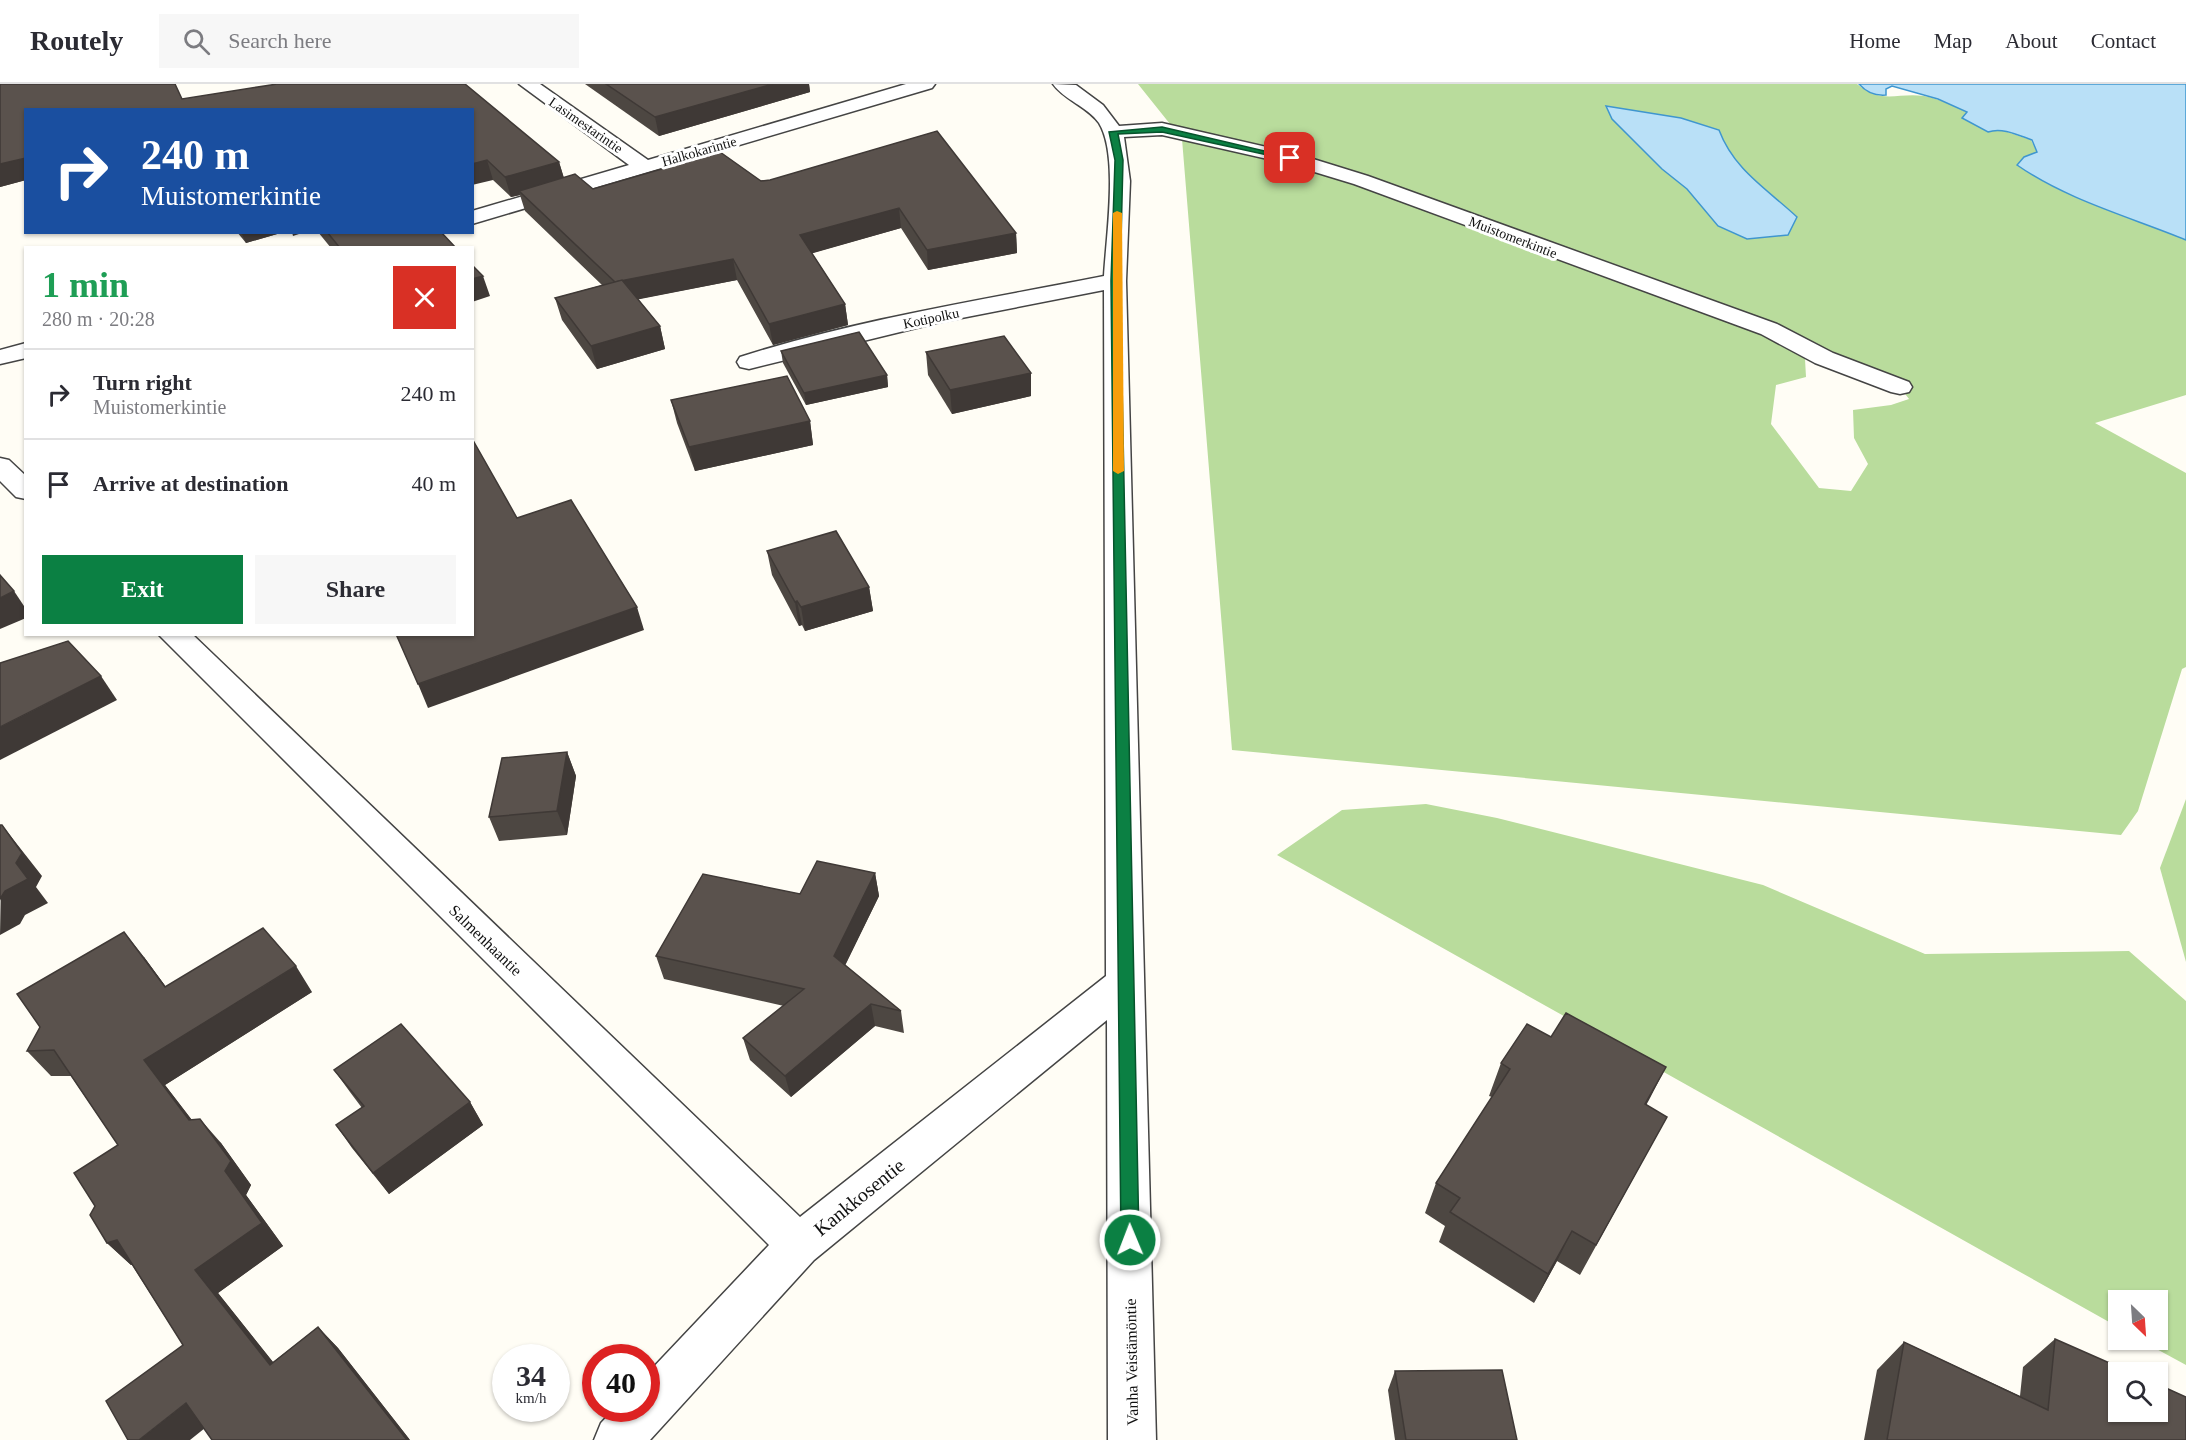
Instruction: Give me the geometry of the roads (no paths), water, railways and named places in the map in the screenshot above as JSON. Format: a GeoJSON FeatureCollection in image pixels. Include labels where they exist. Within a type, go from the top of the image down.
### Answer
{"type":"FeatureCollection","features":[{"type":"Feature","properties":{"kind":"street","name":"Lasimestarintie"},"geometry":{"type":"LineString","coordinates":[[528,84],[645,167]]}},
{"type":"Feature","properties":{"kind":"street","name":"Halkokarintie"},"geometry":{"type":"LineString","coordinates":[[474,217],[926,84]]}},
{"type":"Feature","properties":{"kind":"street","name":"Vanha Veistämöntie"},"geometry":{"type":"LineString","coordinates":[[1062,84],[1083,97],[1104,116],[1113,132],[1119,160],[1115,281],[1132,1440]]}},
{"type":"Feature","properties":{"kind":"street","name":"Muistomerkintie"},"geometry":{"type":"LineString","coordinates":[[1113,132],[1162,129],[1290,158],[1361,180],[1769,329],[1824,358],[1900,387]]}},
{"type":"Feature","properties":{"kind":"street","name":"Kotipolku"},"geometry":{"type":"LineString","coordinates":[[749,362],[777,353],[930,318],[1115,281]]}},
{"type":"Feature","properties":{"kind":"street"},"geometry":{"type":"LineString","coordinates":[[0,357],[24,351]]}},
{"type":"Feature","properties":{"kind":"street"},"geometry":{"type":"LineString","coordinates":[[0,466],[24,489]]}},
{"type":"Feature","properties":{"kind":"street","name":"Salmenhaantie"},"geometry":{"type":"LineString","coordinates":[[174,636],[799,1245]]}},
{"type":"Feature","properties":{"kind":"street","name":"Kankkosentie"},"geometry":{"type":"LineString","coordinates":[[618,1440],[799,1245],[1126,982]]}},
{"type":"Feature","properties":{"kind":"water"},"geometry":{"type":"Polygon","coordinates":[[[1859,84],[2186,84],[2186,240],[2078,198],[2017,165],[2024,157],[2037,152],[2032,140],[2004,131],[1988,132],[1962,118],[1967,112],[1938,99],[1892,86],[1886,89],[1886,95],[1878,95],[1859,84]]]}},
{"type":"Feature","properties":{"kind":"water"},"geometry":{"type":"Polygon","coordinates":[[[1606,106],[1681,118],[1719,130],[1725,144],[1742,168],[1797,217],[1788,235],[1747,239],[1718,226],[1687,189],[1662,169],[1612,119],[1606,106]]]}}]}
